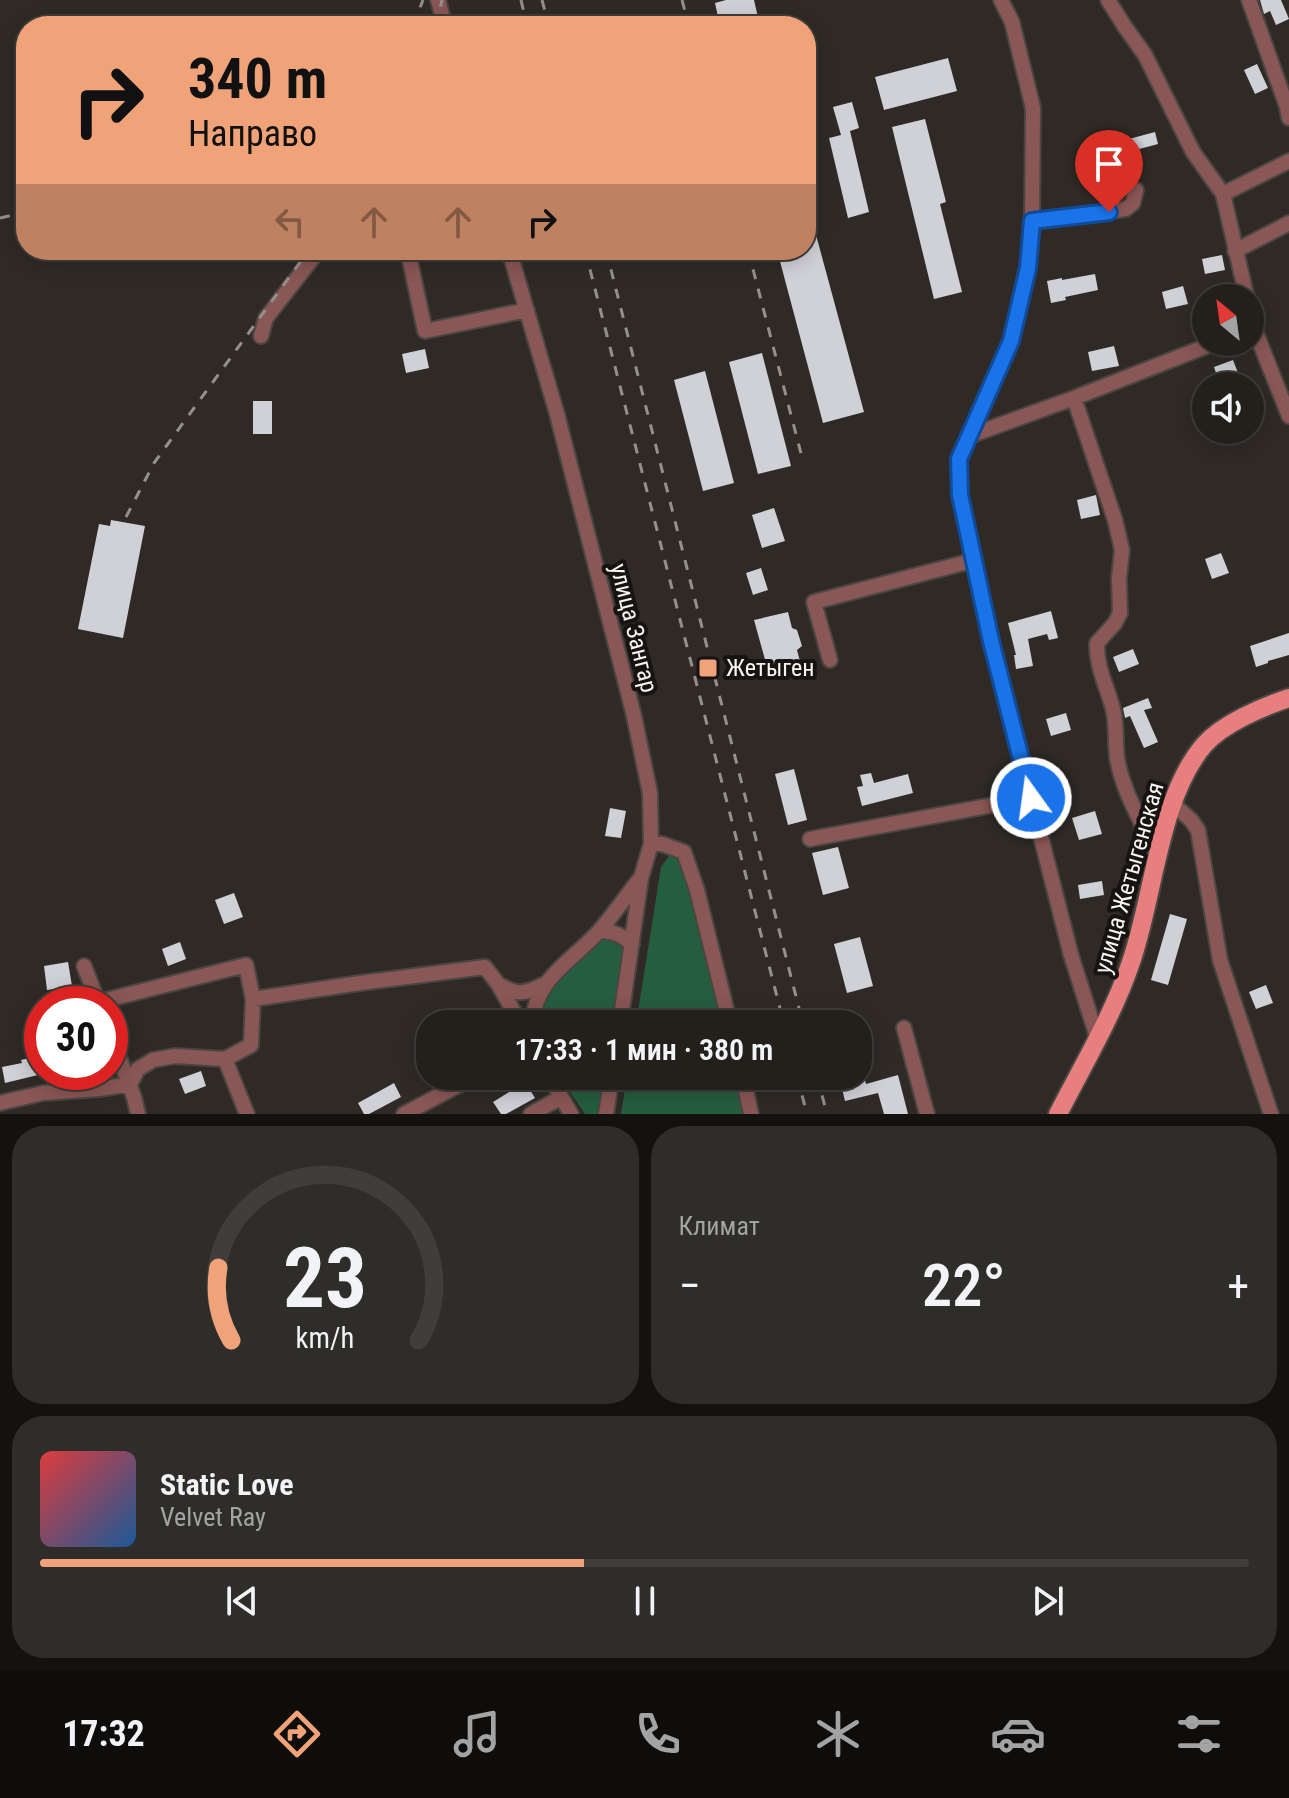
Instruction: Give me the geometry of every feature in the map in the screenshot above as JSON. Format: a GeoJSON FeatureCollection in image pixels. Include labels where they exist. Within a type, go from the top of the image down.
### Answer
{"type":"FeatureCollection","features":[{"type":"Feature","properties":{"kind":"main road","name":"улица Жетыгенская"},"geometry":{"type":"LineString","coordinates":[[1058,1114],[1121,991],[1132,961],[1173,804],[1186,772],[1205,744],[1231,724],[1289,698]]}},
{"type":"Feature","properties":{"kind":"street"},"geometry":{"type":"LineString","coordinates":[[1001,0],[1012,22],[1033,108],[1032,221],[1028,268],[1011,341],[959,459],[960,495],[991,641],[1071,955],[1097,1037]]}},
{"type":"Feature","properties":{"kind":"street"},"geometry":{"type":"LineString","coordinates":[[1108,0],[1145,55],[1193,152],[1223,194],[1243,284]]}},
{"type":"Feature","properties":{"kind":"street"},"geometry":{"type":"LineString","coordinates":[[1249,0],[1289,118]]}},
{"type":"Feature","properties":{"kind":"street"},"geometry":{"type":"LineString","coordinates":[[1223,194],[1289,161]]}},
{"type":"Feature","properties":{"kind":"street"},"geometry":{"type":"LineString","coordinates":[[1032,221],[1126,209],[1133,203],[1136,190]]}},
{"type":"Feature","properties":{"kind":"street"},"geometry":{"type":"LineString","coordinates":[[1235,251],[1289,223]]}},
{"type":"Feature","properties":{"kind":"street"},"geometry":{"type":"LineString","coordinates":[[261,336],[266,318],[311,260]]}},
{"type":"Feature","properties":{"kind":"street"},"geometry":{"type":"LineString","coordinates":[[410,260],[425,331],[527,310]]}},
{"type":"Feature","properties":{"kind":"street","name":"улица Зангар"},"geometry":{"type":"LineString","coordinates":[[512,260],[557,414],[634,716],[650,793],[651,844],[641,878],[622,1010]]}},
{"type":"Feature","properties":{"kind":"street"},"geometry":{"type":"LineString","coordinates":[[969,436],[1192,352]]}},
{"type":"Feature","properties":{"kind":"street"},"geometry":{"type":"LineString","coordinates":[[1263,356],[1289,416]]}},
{"type":"Feature","properties":{"kind":"street"},"geometry":{"type":"LineString","coordinates":[[1074,398],[1122,550],[1120,613],[1097,643],[1098,663],[1114,716],[1117,757],[1129,797],[1158,855]]}},
{"type":"Feature","properties":{"kind":"street"},"geometry":{"type":"LineString","coordinates":[[830,660],[814,602],[975,560]]}},
{"type":"Feature","properties":{"kind":"street"},"geometry":{"type":"LineString","coordinates":[[810,839],[1031,798]]}},
{"type":"Feature","properties":{"kind":"street"},"geometry":{"type":"LineString","coordinates":[[1173,804],[1198,830],[1220,960],[1271,1114]]}},
{"type":"Feature","properties":{"kind":"street"},"geometry":{"type":"LineString","coordinates":[[651,844],[662,844],[684,852],[697,890],[727,1010]]}},
{"type":"Feature","properties":{"kind":"street"},"geometry":{"type":"LineString","coordinates":[[498,984],[525,993],[545,984],[599,931],[641,878]]}},
{"type":"Feature","properties":{"kind":"street"},"geometry":{"type":"LineString","coordinates":[[599,931],[619,934],[632,944]]}},
{"type":"Feature","properties":{"kind":"street"},"geometry":{"type":"LineString","coordinates":[[128,995],[246,965],[253,999],[251,1045],[225,1059],[175,1056],[153,1060],[138,1069],[130,1084]]}},
{"type":"Feature","properties":{"kind":"street"},"geometry":{"type":"LineString","coordinates":[[84,966],[90,986]]}},
{"type":"Feature","properties":{"kind":"street"},"geometry":{"type":"LineString","coordinates":[[253,999],[485,967],[513,1010]]}},
{"type":"Feature","properties":{"kind":"street"},"geometry":{"type":"LineString","coordinates":[[533,1010],[545,984]]}},
{"type":"Feature","properties":{"kind":"street"},"geometry":{"type":"LineString","coordinates":[[904,1028],[927,1114]]}},
{"type":"Feature","properties":{"kind":"street"},"geometry":{"type":"LineString","coordinates":[[225,1059],[247,1114]]}},
{"type":"Feature","properties":{"kind":"street"},"geometry":{"type":"LineString","coordinates":[[128,1079],[138,1114]]}},
{"type":"Feature","properties":{"kind":"street"},"geometry":{"type":"LineString","coordinates":[[0,1103],[43,1093],[130,1084]]}},
{"type":"Feature","properties":{"kind":"street"},"geometry":{"type":"LineString","coordinates":[[404,1114],[449,1090]]}},
{"type":"Feature","properties":{"kind":"street"},"geometry":{"type":"LineString","coordinates":[[556,1090],[571,1114]]}},
{"type":"Feature","properties":{"kind":"street"},"geometry":{"type":"LineString","coordinates":[[606,1114],[610,1090]]}},
{"type":"Feature","properties":{"kind":"street"},"geometry":{"type":"LineString","coordinates":[[746,1090],[751,1114]]}},
{"type":"Feature","properties":{"kind":"street"},"geometry":{"type":"LineString","coordinates":[[531,1114],[560,1098]]}},
{"type":"Feature","properties":{"kind":"green space"},"geometry":{"type":"Polygon","coordinates":[[[678,855],[683,859],[722,1010],[638,1010],[661,867],[669,856],[678,855]]]}},
{"type":"Feature","properties":{"kind":"green space"},"geometry":{"type":"Polygon","coordinates":[[[610,938],[623,946],[626,954],[616,1010],[542,1010],[553,986],[604,939],[610,938]]]}},
{"type":"Feature","properties":{"kind":"green space"},"geometry":{"type":"Polygon","coordinates":[[[569,1090],[603,1090],[599,1114],[585,1114],[569,1090]]]}},
{"type":"Feature","properties":{"kind":"green space"},"geometry":{"type":"Polygon","coordinates":[[[625,1090],[742,1090],[747,1114],[621,1114],[625,1090]]]}},
{"type":"Feature","properties":{"kind":"building"},"geometry":{"type":"Polygon","coordinates":[[[754,0],[758,16],[718,16],[715,3],[754,0]]]}},
{"type":"Feature","properties":{"kind":"building"},"geometry":{"type":"Polygon","coordinates":[[[1260,0],[1281,0],[1289,19],[1276,25],[1270,11],[1264,14],[1260,0]]]}},
{"type":"Feature","properties":{"kind":"building"},"geometry":{"type":"Polygon","coordinates":[[[948,58],[957,91],[884,110],[875,77],[948,58]]]}},
{"type":"Feature","properties":{"kind":"building"},"geometry":{"type":"Polygon","coordinates":[[[1257,64],[1268,88],[1255,94],[1244,70],[1257,64]]]}},
{"type":"Feature","properties":{"kind":"building"},"geometry":{"type":"Polygon","coordinates":[[[852,102],[859,128],[850,131],[869,212],[848,218],[829,138],[841,135],[833,107],[852,102]]]}},
{"type":"Feature","properties":{"kind":"building"},"geometry":{"type":"Polygon","coordinates":[[[925,119],[946,202],[940,204],[962,292],[934,299],[892,127],[925,119]]]}},
{"type":"Feature","properties":{"kind":"building"},"geometry":{"type":"Polygon","coordinates":[[[1155,132],[1158,144],[1132,151],[1129,139],[1155,132]]]}},
{"type":"Feature","properties":{"kind":"building"},"geometry":{"type":"Polygon","coordinates":[[[816,235],[864,412],[823,423],[780,260],[816,260],[816,235]]]}},
{"type":"Feature","properties":{"kind":"building"},"geometry":{"type":"Polygon","coordinates":[[[1222,255],[1225,270],[1205,274],[1202,259],[1222,255]]]}},
{"type":"Feature","properties":{"kind":"building"},"geometry":{"type":"Polygon","coordinates":[[[1095,274],[1098,290],[1051,303],[1047,281],[1095,274]]]}},
{"type":"Feature","properties":{"kind":"building"},"geometry":{"type":"Polygon","coordinates":[[[1183,286],[1188,304],[1166,309],[1162,292],[1183,286]]]}},
{"type":"Feature","properties":{"kind":"building"},"geometry":{"type":"Polygon","coordinates":[[[1114,346],[1119,366],[1092,371],[1088,352],[1114,346]]]}},
{"type":"Feature","properties":{"kind":"building"},"geometry":{"type":"Polygon","coordinates":[[[425,349],[429,368],[406,373],[402,354],[425,349]]]}},
{"type":"Feature","properties":{"kind":"building"},"geometry":{"type":"Polygon","coordinates":[[[762,353],[791,466],[758,474],[729,362],[762,353]]]}},
{"type":"Feature","properties":{"kind":"building"},"geometry":{"type":"Polygon","coordinates":[[[1233,360],[1238,372],[1216,372],[1214,367],[1233,360]]]}},
{"type":"Feature","properties":{"kind":"building"},"geometry":{"type":"Polygon","coordinates":[[[705,371],[734,483],[703,491],[674,380],[705,371]]]}},
{"type":"Feature","properties":{"kind":"building"},"geometry":{"type":"Polygon","coordinates":[[[253,401],[272,401],[272,434],[253,434],[253,401]]]}},
{"type":"Feature","properties":{"kind":"building"},"geometry":{"type":"Polygon","coordinates":[[[1096,495],[1100,515],[1081,519],[1077,500],[1096,495]]]}},
{"type":"Feature","properties":{"kind":"building"},"geometry":{"type":"Polygon","coordinates":[[[774,508],[785,541],[762,548],[752,515],[774,508]]]}},
{"type":"Feature","properties":{"kind":"building"},"geometry":{"type":"Polygon","coordinates":[[[111,520],[145,526],[123,638],[78,629],[99,524],[110,526],[111,520]]]}},
{"type":"Feature","properties":{"kind":"building"},"geometry":{"type":"Polygon","coordinates":[[[1221,553],[1229,573],[1212,579],[1205,559],[1221,553]]]}},
{"type":"Feature","properties":{"kind":"building"},"geometry":{"type":"Polygon","coordinates":[[[761,568],[768,590],[753,595],[746,573],[761,568]]]}},
{"type":"Feature","properties":{"kind":"building"},"geometry":{"type":"Polygon","coordinates":[[[1051,611],[1058,638],[1049,640],[1047,634],[1028,639],[1033,666],[1016,669],[1008,623],[1051,611]]]}},
{"type":"Feature","properties":{"kind":"building","name":"Жетыген"},"geometry":{"type":"Polygon","coordinates":[[[788,612],[802,646],[797,650],[801,665],[769,674],[754,620],[788,612]]]}},
{"type":"Feature","properties":{"kind":"building"},"geometry":{"type":"Polygon","coordinates":[[[1289,633],[1289,655],[1256,667],[1250,646],[1289,633]]]}},
{"type":"Feature","properties":{"kind":"building"},"geometry":{"type":"Polygon","coordinates":[[[1133,649],[1139,664],[1119,672],[1113,657],[1133,649]]]}},
{"type":"Feature","properties":{"kind":"building"},"geometry":{"type":"Polygon","coordinates":[[[1148,698],[1152,708],[1144,710],[1158,742],[1144,748],[1130,716],[1125,718],[1123,708],[1148,698]]]}},
{"type":"Feature","properties":{"kind":"building"},"geometry":{"type":"Polygon","coordinates":[[[1066,713],[1071,730],[1051,736],[1046,719],[1066,713]]]}},
{"type":"Feature","properties":{"kind":"building"},"geometry":{"type":"Polygon","coordinates":[[[794,769],[807,820],[788,825],[775,774],[794,769]]]}},
{"type":"Feature","properties":{"kind":"building"},"geometry":{"type":"Polygon","coordinates":[[[871,773],[874,783],[908,774],[913,793],[862,806],[857,787],[863,786],[860,775],[871,773]]]}},
{"type":"Feature","properties":{"kind":"building"},"geometry":{"type":"Polygon","coordinates":[[[610,808],[626,811],[621,838],[605,836],[610,808]]]}},
{"type":"Feature","properties":{"kind":"building"},"geometry":{"type":"Polygon","coordinates":[[[1095,811],[1102,834],[1079,840],[1072,818],[1095,811]]]}},
{"type":"Feature","properties":{"kind":"building"},"geometry":{"type":"Polygon","coordinates":[[[838,847],[849,888],[823,895],[812,853],[838,847]]]}},
{"type":"Feature","properties":{"kind":"building"},"geometry":{"type":"Polygon","coordinates":[[[1102,881],[1104,895],[1080,899],[1078,885],[1102,881]]]}},
{"type":"Feature","properties":{"kind":"building"},"geometry":{"type":"Polygon","coordinates":[[[234,893],[243,917],[224,924],[215,900],[234,893]]]}},
{"type":"Feature","properties":{"kind":"building"},"geometry":{"type":"Polygon","coordinates":[[[1170,914],[1187,919],[1168,985],[1151,980],[1170,914]]]}},
{"type":"Feature","properties":{"kind":"building"},"geometry":{"type":"Polygon","coordinates":[[[860,937],[873,986],[847,993],[834,944],[860,937]]]}},
{"type":"Feature","properties":{"kind":"building"},"geometry":{"type":"Polygon","coordinates":[[[180,942],[186,959],[168,966],[162,949],[180,942]]]}},
{"type":"Feature","properties":{"kind":"building"},"geometry":{"type":"Polygon","coordinates":[[[68,962],[72,986],[46,986],[44,966],[68,962]]]}},
{"type":"Feature","properties":{"kind":"building"},"geometry":{"type":"Polygon","coordinates":[[[1266,985],[1273,1003],[1256,1009],[1249,992],[1266,985]]]}},
{"type":"Feature","properties":{"kind":"building"},"geometry":{"type":"Polygon","coordinates":[[[24,1059],[24,1078],[5,1083],[2,1067],[22,1063],[24,1059]]]}},
{"type":"Feature","properties":{"kind":"building"},"geometry":{"type":"Polygon","coordinates":[[[201,1071],[206,1086],[185,1094],[179,1079],[201,1071]]]}},
{"type":"Feature","properties":{"kind":"building"},"geometry":{"type":"Polygon","coordinates":[[[898,1075],[908,1114],[884,1114],[878,1093],[845,1101],[842,1090],[872,1090],[872,1082],[898,1075]]]}},
{"type":"Feature","properties":{"kind":"building"},"geometry":{"type":"Polygon","coordinates":[[[394,1083],[401,1097],[364,1114],[358,1103],[394,1083]]]}},
{"type":"Feature","properties":{"kind":"building"},"geometry":{"type":"Polygon","coordinates":[[[512,1090],[530,1090],[535,1098],[506,1114],[501,1114],[493,1102],[512,1090]]]}},
{"type":"Feature","properties":{"kind":"railway"},"geometry":{"type":"LineString","coordinates":[[417,16],[423,0]]}},
{"type":"Feature","properties":{"kind":"railway"},"geometry":{"type":"LineString","coordinates":[[438,16],[442,0]]}},
{"type":"Feature","properties":{"kind":"railway"},"geometry":{"type":"LineString","coordinates":[[521,0],[525,16]]}},
{"type":"Feature","properties":{"kind":"railway"},"geometry":{"type":"LineString","coordinates":[[542,0],[546,16]]}},
{"type":"Feature","properties":{"kind":"railway"},"geometry":{"type":"LineString","coordinates":[[682,0],[686,16]]}},
{"type":"Feature","properties":{"kind":"railway"},"geometry":{"type":"LineString","coordinates":[[0,218],[16,214]]}},
{"type":"Feature","properties":{"kind":"railway"},"geometry":{"type":"LineString","coordinates":[[126,517],[154,463],[302,260]]}},
{"type":"Feature","properties":{"kind":"railway"},"geometry":{"type":"LineString","coordinates":[[588,260],[780,1010]]}},
{"type":"Feature","properties":{"kind":"railway"},"geometry":{"type":"LineString","coordinates":[[609,260],[799,1010]]}},
{"type":"Feature","properties":{"kind":"railway"},"geometry":{"type":"LineString","coordinates":[[751,260],[803,461]]}},
{"type":"Feature","properties":{"kind":"railway"},"geometry":{"type":"LineString","coordinates":[[801,1090],[807,1114]]}},
{"type":"Feature","properties":{"kind":"railway"},"geometry":{"type":"LineString","coordinates":[[821,1090],[827,1114]]}},
{"type":"Feature","properties":{"kind":"place","name":"Жетыген"},"geometry":{"type":"Point","coordinates":[708,668]}},
{"type":"Feature","properties":{"kind":"route"},"geometry":{"type":"LineString","coordinates":[[1031,798],[991,641],[960,495],[959,459],[1011,341],[1028,268],[1032,221],[1109,212]]}}]}
